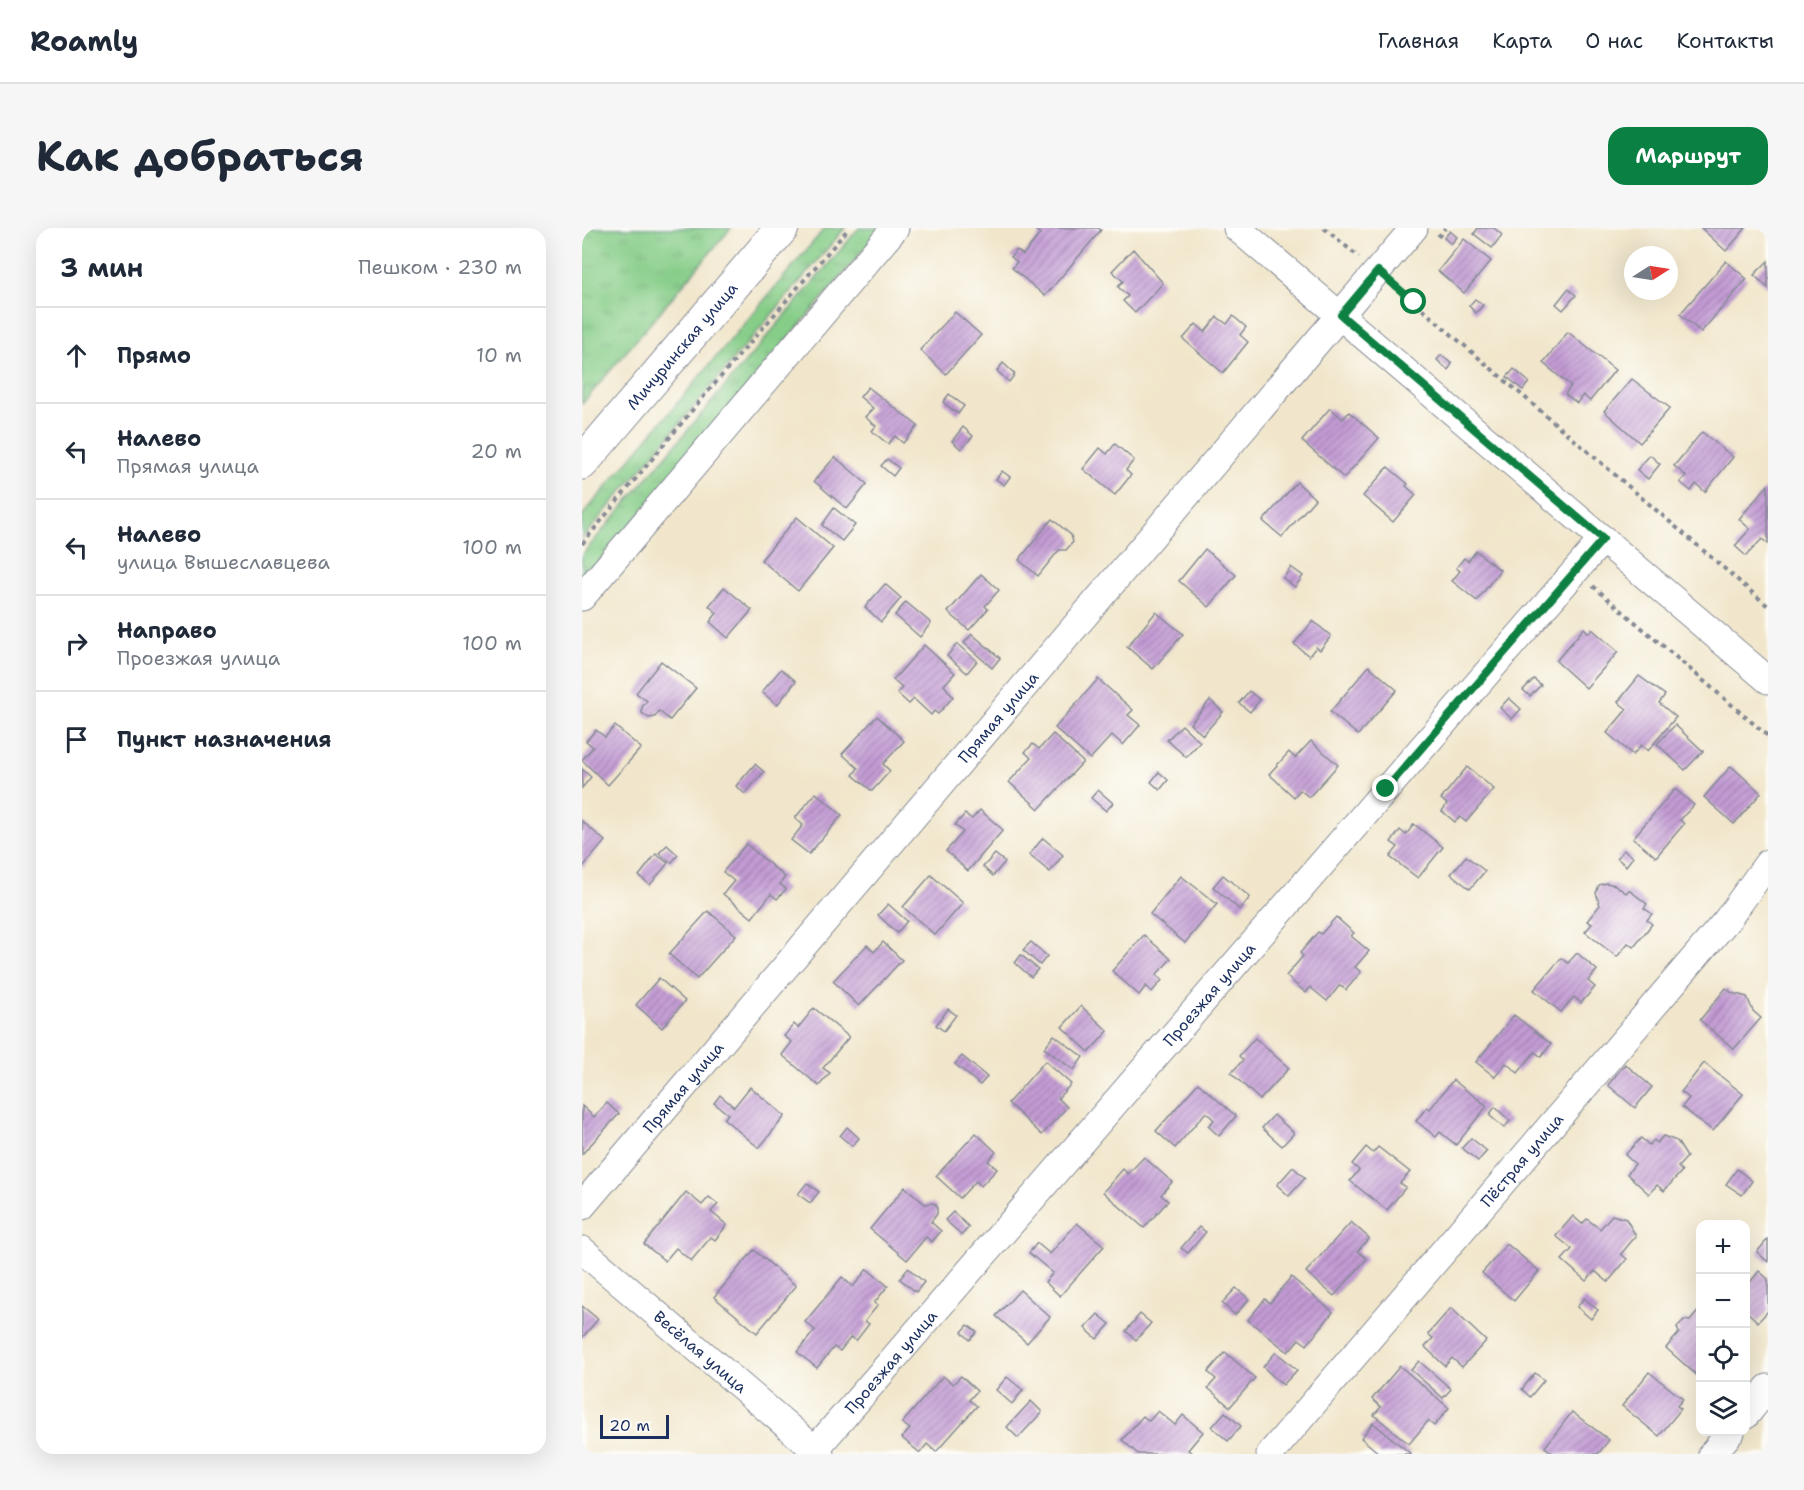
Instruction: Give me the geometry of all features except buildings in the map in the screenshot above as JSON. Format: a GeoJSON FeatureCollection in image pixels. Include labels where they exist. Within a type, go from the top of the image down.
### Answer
{"type":"FeatureCollection","features":[{"type":"Feature","properties":{"kind":"main road","name":"Мичуринская улица"},"geometry":{"type":"LineString","coordinates":[[582,433],[756,228]]}},
{"type":"Feature","properties":{"kind":"main road","name":"Мичуринская улица"},"geometry":{"type":"LineString","coordinates":[[582,463],[782,228]]}},
{"type":"Feature","properties":{"kind":"street"},"geometry":{"type":"LineString","coordinates":[[582,597],[894,228]]}},
{"type":"Feature","properties":{"kind":"street"},"geometry":{"type":"LineString","coordinates":[[1238,228],[1768,680]]}},
{"type":"Feature","properties":{"kind":"street","name":"Прямая улица"},"geometry":{"type":"LineString","coordinates":[[582,1206],[1414,228]]}},
{"type":"Feature","properties":{"kind":"street","name":"Проезжая улица"},"geometry":{"type":"LineString","coordinates":[[815,1452],[1603,539]]}},
{"type":"Feature","properties":{"kind":"street","name":"Пёстрая улица"},"geometry":{"type":"LineString","coordinates":[[1270,1454],[1727,920],[1768,863]]}},
{"type":"Feature","properties":{"kind":"street","name":"Весёлая улица"},"geometry":{"type":"LineString","coordinates":[[582,1250],[815,1452]]}},
{"type":"Feature","properties":{"kind":"street"},"geometry":{"type":"LineString","coordinates":[[1750,1410],[1768,1388]]}},
{"type":"Feature","properties":{"kind":"street"},"geometry":{"type":"LineString","coordinates":[[1712,1454],[1727,1436]]}},
{"type":"Feature","properties":{"kind":"path"},"geometry":{"type":"LineString","coordinates":[[582,544],[699,402],[849,228]]}},
{"type":"Feature","properties":{"kind":"path"},"geometry":{"type":"LineString","coordinates":[[1324,228],[1378,271],[1768,606]]}},
{"type":"Feature","properties":{"kind":"path"},"geometry":{"type":"LineString","coordinates":[[1587,581],[1768,736]]}},
{"type":"Feature","properties":{"kind":"green space"},"geometry":{"type":"Polygon","coordinates":[[[582,228],[731,228],[582,404],[582,228]]]}},
{"type":"Feature","properties":{"kind":"green space"},"geometry":{"type":"Polygon","coordinates":[[[825,228],[845,228],[582,539],[582,516],[825,228]]]}},
{"type":"Feature","properties":{"kind":"green space"},"geometry":{"type":"Polygon","coordinates":[[[859,228],[882,228],[582,582],[582,555],[859,228]]]}},
{"type":"Feature","properties":{"kind":"route"},"geometry":{"type":"LineString","coordinates":[[1386,789],[1603,539],[1341,315],[1378,271],[1414,302]]}}]}
